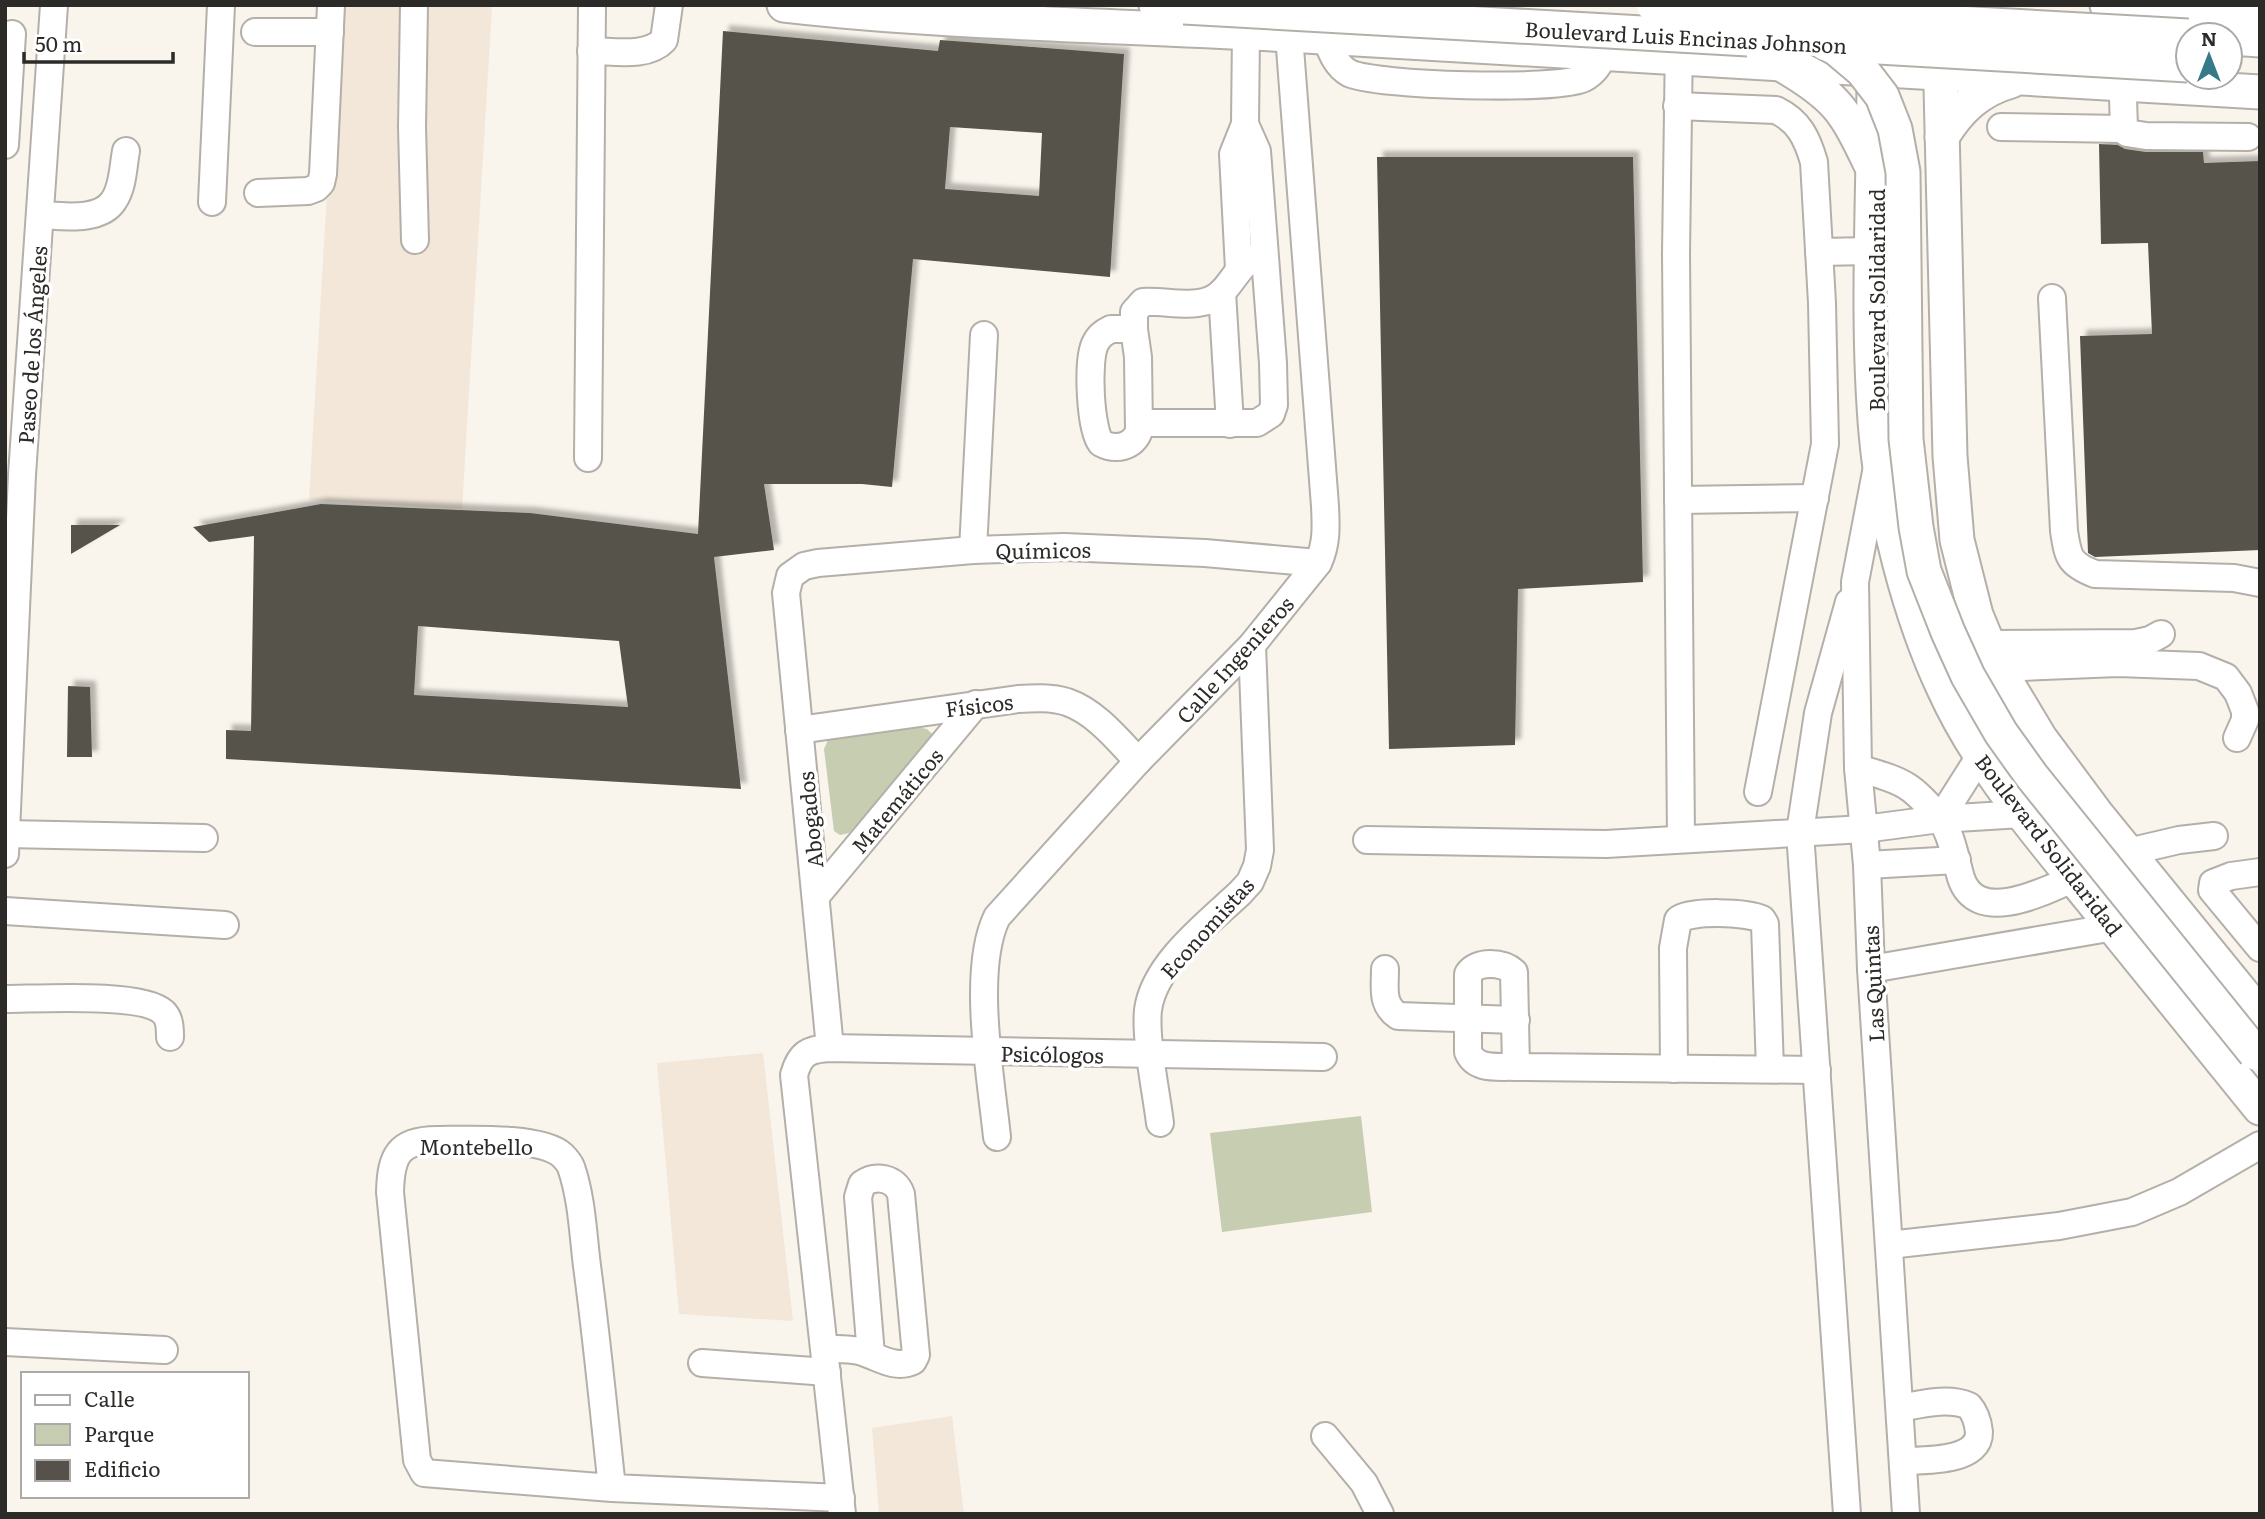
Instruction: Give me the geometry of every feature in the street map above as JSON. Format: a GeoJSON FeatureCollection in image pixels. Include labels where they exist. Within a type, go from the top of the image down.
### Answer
{"type":"FeatureCollection","features":[{"type":"Feature","properties":{"kind":"main road"},"geometry":{"type":"LineString","coordinates":[[784,5],[875,13],[2018,79],[2134,74],[2260,92]]}},
{"type":"Feature","properties":{"kind":"main road","name":"Boulevard Luis Encinas Johnson"},"geometry":{"type":"LineString","coordinates":[[1645,5],[2174,35]]}},
{"type":"Feature","properties":{"kind":"main road","name":"Boulevard Solidaridad"},"geometry":{"type":"LineString","coordinates":[[1875,5],[1871,251],[1874,400],[1879,457],[1892,528],[1924,640],[1944,690],[1980,756],[2022,814],[2260,1108]]}},
{"type":"Feature","properties":{"kind":"main road"},"geometry":{"type":"LineString","coordinates":[[1939,5],[1950,456],[1957,540],[1973,604],[1993,656],[2040,738],[2128,852],[2258,1010]]}},
{"type":"Feature","properties":{"kind":"main road"},"geometry":{"type":"LineString","coordinates":[[1945,5],[1968,18],[2013,31],[2095,47],[2134,74]]}},
{"type":"Feature","properties":{"kind":"main road","name":"Boulevard Luis Encinas Johnson"},"geometry":{"type":"LineString","coordinates":[[1170,6],[2134,74],[2174,67]]}},
{"type":"Feature","properties":{"kind":"main road"},"geometry":{"type":"LineString","coordinates":[[1654,6],[1772,24],[1811,35],[1837,49],[1862,70],[1881,96],[1895,129],[1903,172],[1908,469],[1924,570],[1948,632],[1968,676],[2001,733],[2031,775],[2257,1055]]}},
{"type":"Feature","properties":{"kind":"main road"},"geometry":{"type":"LineString","coordinates":[[2116,6],[2260,14]]}},
{"type":"Feature","properties":{"kind":"main road"},"geometry":{"type":"LineString","coordinates":[[1781,64],[1808,80],[1833,100],[1852,126],[1874,172]]}},
{"type":"Feature","properties":{"kind":"main road"},"geometry":{"type":"LineString","coordinates":[[1942,137],[1965,105],[1990,89],[2018,79]]}},
{"type":"Feature","properties":{"kind":"main road"},"geometry":{"type":"LineString","coordinates":[[1872,325],[1908,314],[1936,317],[1948,322]]}},
{"type":"Feature","properties":{"kind":"street","name":"Paseo de los Ángeles"},"geometry":{"type":"LineString","coordinates":[[5,854],[22,475],[54,5]]}},
{"type":"Feature","properties":{"kind":"street"},"geometry":{"type":"LineString","coordinates":[[212,202],[221,5]]}},
{"type":"Feature","properties":{"kind":"street"},"geometry":{"type":"LineString","coordinates":[[258,192],[308,191],[321,183],[331,5]]}},
{"type":"Feature","properties":{"kind":"street"},"geometry":{"type":"LineString","coordinates":[[414,5],[412,127],[415,240]]}},
{"type":"Feature","properties":{"kind":"street"},"geometry":{"type":"LineString","coordinates":[[588,458],[592,5]]}},
{"type":"Feature","properties":{"kind":"street"},"geometry":{"type":"LineString","coordinates":[[591,51],[638,51],[654,48],[664,40],[669,5]]}},
{"type":"Feature","properties":{"kind":"street"},"geometry":{"type":"LineString","coordinates":[[1680,5],[1677,106],[1681,839]]}},
{"type":"Feature","properties":{"kind":"street"},"geometry":{"type":"LineString","coordinates":[[2116,6],[2134,74],[2124,128]]}},
{"type":"Feature","properties":{"kind":"street"},"geometry":{"type":"LineString","coordinates":[[255,32],[330,32]]}},
{"type":"Feature","properties":{"kind":"street"},"geometry":{"type":"LineString","coordinates":[[5,145],[8,33],[52,39]]}},
{"type":"Feature","properties":{"kind":"street"},"geometry":{"type":"LineString","coordinates":[[1239,269],[1233,154],[1245,124],[1245,33]]}},
{"type":"Feature","properties":{"kind":"street","name":"Calle Ingenieros"},"geometry":{"type":"LineString","coordinates":[[997,1137],[989,1052],[985,963],[990,931],[997,917],[1138,761],[1252,645],[1318,563],[1323,552],[1326,535],[1325,506],[1289,35]]}},
{"type":"Feature","properties":{"kind":"street"},"geometry":{"type":"LineString","coordinates":[[1326,38],[1340,66],[1354,75],[1408,82],[1563,83],[1583,79],[1593,72],[1605,54]]}},
{"type":"Feature","properties":{"kind":"street"},"geometry":{"type":"LineString","coordinates":[[1470,84],[1472,46]]}},
{"type":"Feature","properties":{"kind":"street"},"geometry":{"type":"LineString","coordinates":[[1677,106],[1776,110],[1788,116],[1800,128],[1814,162],[1825,444],[1758,792]]}},
{"type":"Feature","properties":{"kind":"street"},"geometry":{"type":"LineString","coordinates":[[1140,423],[1257,423],[1271,414],[1274,405],[1257,151],[1245,124]]}},
{"type":"Feature","properties":{"kind":"street"},"geometry":{"type":"LineString","coordinates":[[2001,127],[2124,128],[2133,135],[2248,137]]}},
{"type":"Feature","properties":{"kind":"street"},"geometry":{"type":"LineString","coordinates":[[40,215],[83,215],[107,208],[120,188],[126,151]]}},
{"type":"Feature","properties":{"kind":"street"},"geometry":{"type":"LineString","coordinates":[[1134,329],[1111,330],[1101,334],[1091,362],[1096,436],[1107,446],[1123,446],[1134,441],[1139,431],[1138,357],[1134,329],[1135,312],[1143,302],[1191,303],[1213,299],[1222,292],[1239,269],[1265,251]]}},
{"type":"Feature","properties":{"kind":"street"},"geometry":{"type":"LineString","coordinates":[[1819,252],[1871,251]]}},
{"type":"Feature","properties":{"kind":"street"},"geometry":{"type":"LineString","coordinates":[[1222,292],[1230,424]]}},
{"type":"Feature","properties":{"kind":"street"},"geometry":{"type":"LineString","coordinates":[[2052,298],[2063,531],[2067,553],[2072,561],[2079,568],[2095,574],[2234,578],[2260,583]]}},
{"type":"Feature","properties":{"kind":"street"},"geometry":{"type":"LineString","coordinates":[[973,550],[985,335]]}},
{"type":"Feature","properties":{"kind":"street","name":"Las Quintas"},"geometry":{"type":"LineString","coordinates":[[1879,457],[1855,582],[1858,633],[1858,768],[1867,865],[1871,969],[1906,1514]]}},
{"type":"Feature","properties":{"kind":"street"},"geometry":{"type":"LineString","coordinates":[[1678,500],[1815,498]]}},
{"type":"Feature","properties":{"kind":"street","name":"Químicos"},"geometry":{"type":"LineString","coordinates":[[786,593],[790,576],[797,569],[811,564],[973,550],[1125,548],[1318,563]]}},
{"type":"Feature","properties":{"kind":"street"},"geometry":{"type":"LineString","coordinates":[[1847,1514],[1800,832],[1818,713],[1855,582]]}},
{"type":"Feature","properties":{"kind":"street","name":"Abogados"},"geometry":{"type":"LineString","coordinates":[[786,593],[830,1048]]}},
{"type":"Feature","properties":{"kind":"street"},"geometry":{"type":"LineString","coordinates":[[1993,656],[2136,643],[2161,634]]}},
{"type":"Feature","properties":{"kind":"street","name":"Economistas"},"geometry":{"type":"LineString","coordinates":[[1160,1122],[1148,1010],[1159,977],[1168,964],[1250,882],[1257,866],[1260,816],[1252,645]]}},
{"type":"Feature","properties":{"kind":"street"},"geometry":{"type":"LineString","coordinates":[[1993,656],[2199,666],[2226,677],[2238,693],[2245,711],[2245,720],[2237,738]]}},
{"type":"Feature","properties":{"kind":"street","name":"Físicos"},"geometry":{"type":"LineString","coordinates":[[799,730],[976,704],[1046,698],[1066,702],[1086,711],[1138,761]]}},
{"type":"Feature","properties":{"kind":"street","name":"Matemáticos"},"geometry":{"type":"LineString","coordinates":[[817,895],[976,704]]}},
{"type":"Feature","properties":{"kind":"street"},"geometry":{"type":"LineString","coordinates":[[1940,819],[1980,756]]}},
{"type":"Feature","properties":{"kind":"street"},"geometry":{"type":"LineString","coordinates":[[1858,768],[1908,786],[1940,819],[1966,889],[1972,897],[1986,902],[2010,901],[2034,895],[2074,878]]}},
{"type":"Feature","properties":{"kind":"street"},"geometry":{"type":"LineString","coordinates":[[1367,840],[1606,844],[1864,829],[1940,819],[2022,814]]}},
{"type":"Feature","properties":{"kind":"street"},"geometry":{"type":"LineString","coordinates":[[6,834],[204,838]]}},
{"type":"Feature","properties":{"kind":"street"},"geometry":{"type":"LineString","coordinates":[[2128,852],[2214,835]]}},
{"type":"Feature","properties":{"kind":"street"},"geometry":{"type":"LineString","coordinates":[[1867,865],[1957,860]]}},
{"type":"Feature","properties":{"kind":"street"},"geometry":{"type":"LineString","coordinates":[[2258,944],[2212,890],[2213,883],[2220,878],[2260,872]]}},
{"type":"Feature","properties":{"kind":"street"},"geometry":{"type":"LineString","coordinates":[[5,911],[225,926]]}},
{"type":"Feature","properties":{"kind":"street"},"geometry":{"type":"LineString","coordinates":[[1674,1069],[1673,948],[1678,920],[1690,914],[1745,914],[1762,919],[1765,923],[1770,1069]]}},
{"type":"Feature","properties":{"kind":"street"},"geometry":{"type":"LineString","coordinates":[[1871,969],[2114,927]]}},
{"type":"Feature","properties":{"kind":"street"},"geometry":{"type":"LineString","coordinates":[[1516,1067],[1514,972],[1502,965],[1479,965],[1471,968],[1468,974],[1468,1052],[1471,1060],[1480,1065],[1516,1067],[1817,1070]]}},
{"type":"Feature","properties":{"kind":"street"},"geometry":{"type":"LineString","coordinates":[[1385,970],[1385,999],[1389,1009],[1398,1016],[1516,1020]]}},
{"type":"Feature","properties":{"kind":"street"},"geometry":{"type":"LineString","coordinates":[[5,999],[123,1000],[145,1003],[164,1012],[169,1023],[170,1037]]}},
{"type":"Feature","properties":{"kind":"street","name":"Psicólogos"},"geometry":{"type":"LineString","coordinates":[[826,1360],[794,1074],[803,1056],[813,1049],[1323,1057]]}},
{"type":"Feature","properties":{"kind":"street","name":"Montebello"},"geometry":{"type":"LineString","coordinates":[[612,1488],[594,1316],[577,1188],[570,1163],[560,1153],[543,1144],[423,1140],[404,1146],[395,1157],[390,1171],[390,1192],[417,1460],[424,1473],[431,1475],[841,1506]]}},
{"type":"Feature","properties":{"kind":"street"},"geometry":{"type":"LineString","coordinates":[[1889,1245],[2059,1226],[2132,1212],[2179,1192],[2260,1145]]}},
{"type":"Feature","properties":{"kind":"street"},"geometry":{"type":"LineString","coordinates":[[702,1363],[826,1360],[855,1350],[881,1360],[902,1364],[913,1361],[916,1355],[901,1194],[893,1182],[877,1178],[862,1184],[858,1197],[872,1355]]}},
{"type":"Feature","properties":{"kind":"street"},"geometry":{"type":"LineString","coordinates":[[5,1342],[164,1350]]}},
{"type":"Feature","properties":{"kind":"street"},"geometry":{"type":"LineString","coordinates":[[826,1360],[841,1506]]}},
{"type":"Feature","properties":{"kind":"street"},"geometry":{"type":"LineString","coordinates":[[1900,1408],[1932,1403],[1961,1403],[1969,1406],[1975,1413],[1979,1440],[1973,1450],[1958,1455],[1903,1461]]}},
{"type":"Feature","properties":{"kind":"street"},"geometry":{"type":"LineString","coordinates":[[1325,1436],[1364,1483],[1380,1514]]}},
{"type":"Feature","properties":{"kind":"shaded area"},"geometry":{"type":"Polygon","coordinates":[[[338,5],[492,6],[462,509],[309,500],[338,5]]]}},
{"type":"Feature","properties":{"kind":"shaded area"},"geometry":{"type":"Polygon","coordinates":[[[763,1053],[793,1321],[679,1314],[657,1063],[763,1053]]]}},
{"type":"Feature","properties":{"kind":"shaded area"},"geometry":{"type":"Polygon","coordinates":[[[952,1416],[964,1514],[879,1514],[872,1428],[952,1416]]]}},
{"type":"Feature","properties":{"kind":"green space"},"geometry":{"type":"Polygon","coordinates":[[[918,727],[927,729],[932,734],[930,740],[849,833],[840,835],[834,831],[824,749],[828,740],[918,727]]]}},
{"type":"Feature","properties":{"kind":"green space"},"geometry":{"type":"Polygon","coordinates":[[[1361,1116],[1372,1212],[1222,1232],[1210,1133],[1361,1116]]]}},
{"type":"Feature","properties":{"kind":"building"},"geometry":{"type":"Polygon","coordinates":[[[723,31],[938,51],[940,40],[1124,54],[1110,277],[913,259],[892,487],[862,484],[764,484],[774,550],[714,557],[741,789],[226,759],[226,730],[251,731],[254,536],[209,542],[193,527],[321,504],[530,513],[698,534],[723,31]],[[950,127],[945,189],[1039,196],[1042,133],[950,127]],[[418,626],[414,695],[628,707],[619,641],[418,626]]]}},
{"type":"Feature","properties":{"kind":"building"},"geometry":{"type":"Polygon","coordinates":[[[2099,144],[2118,145],[2125,149],[2146,152],[2203,152],[2204,163],[2260,161],[2260,550],[2095,557],[2088,553],[2080,336],[2152,334],[2148,243],[2101,244],[2099,144]]]}},
{"type":"Feature","properties":{"kind":"building"},"geometry":{"type":"Polygon","coordinates":[[[1377,157],[1633,157],[1643,582],[1518,589],[1515,745],[1389,749],[1377,157]]]}},
{"type":"Feature","properties":{"kind":"building"},"geometry":{"type":"Polygon","coordinates":[[[71,525],[120,525],[71,554],[71,525]]]}},
{"type":"Feature","properties":{"kind":"building"},"geometry":{"type":"Polygon","coordinates":[[[68,686],[90,687],[92,757],[67,757],[68,686]]]}}]}
